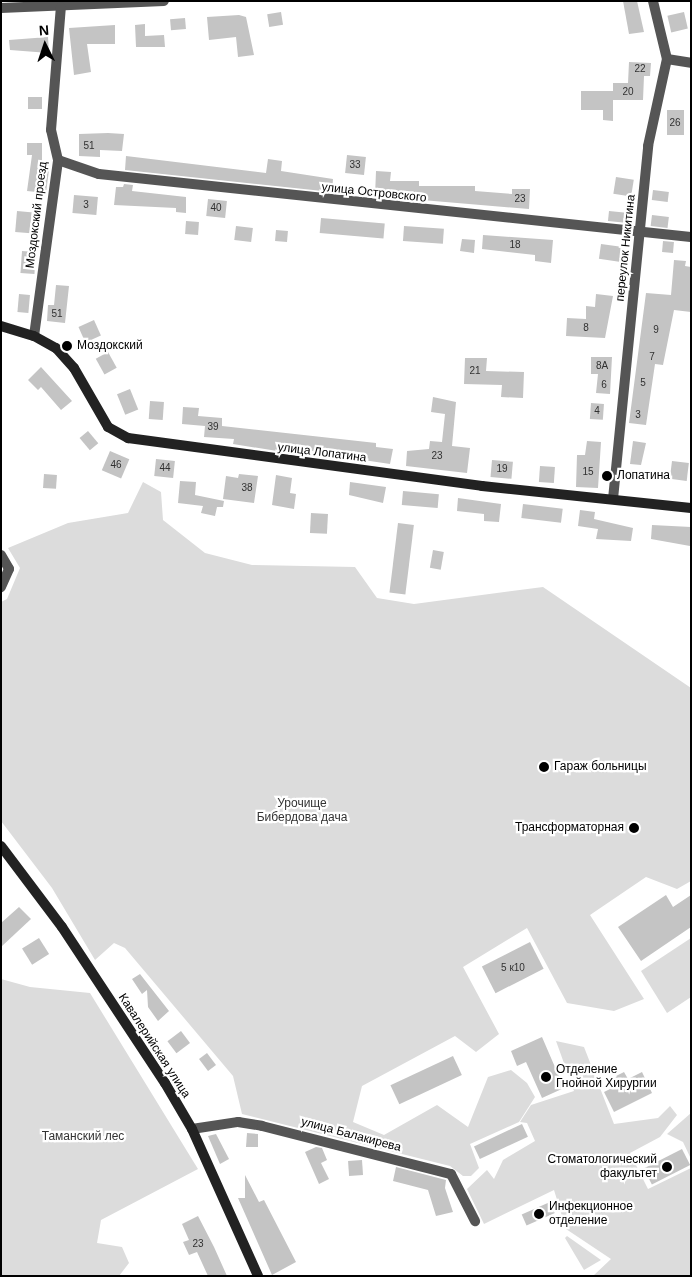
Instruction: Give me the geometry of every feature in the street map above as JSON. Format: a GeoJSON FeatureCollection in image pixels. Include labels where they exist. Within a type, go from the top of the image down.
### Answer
{"type":"FeatureCollection","features":[{"type":"Feature","properties":{"kind":"street"},"geometry":{"type":"LineString","coordinates":[[1,8],[61,8],[164,1]]}},
{"type":"Feature","properties":{"kind":"street","name":"переулок Никитина"},"geometry":{"type":"LineString","coordinates":[[613,499],[641,235],[648,146],[667,59],[653,1]]}},
{"type":"Feature","properties":{"kind":"street","name":"Моздокский проезд"},"geometry":{"type":"LineString","coordinates":[[34,336],[58,160],[51,130],[61,8]]}},
{"type":"Feature","properties":{"kind":"street"},"geometry":{"type":"LineString","coordinates":[[667,59],[691,63]]}},
{"type":"Feature","properties":{"kind":"street","name":"улица Островского"},"geometry":{"type":"LineString","coordinates":[[58,160],[99,174],[641,235],[691,237]]}},
{"type":"Feature","properties":{"kind":"street","name":"улица Лопатина"},"geometry":{"type":"LineString","coordinates":[[1,326],[34,336],[65,356],[108,426],[128,438],[691,508]]}},
{"type":"Feature","properties":{"kind":"street"},"geometry":{"type":"LineString","coordinates":[[1,555],[9,569],[1,587]]}},
{"type":"Feature","properties":{"kind":"street","name":"Кавалерийская улица"},"geometry":{"type":"LineString","coordinates":[[1,846],[73,943],[192,1129],[258,1276]]}},
{"type":"Feature","properties":{"kind":"street","name":"улица Балакирева"},"geometry":{"type":"LineString","coordinates":[[192,1129],[238,1122],[262,1126],[451,1174],[475,1221]]}},
{"type":"Feature","properties":{"kind":"green space","name":"Урочище Бибердова дача"},"geometry":{"type":"Polygon","coordinates":[[[143,482],[161,492],[163,520],[205,553],[252,565],[355,567],[377,598],[414,604],[543,587],[691,688],[691,881],[677,889],[646,877],[590,915],[644,999],[614,1011],[567,1003],[527,928],[463,967],[499,1034],[476,1052],[455,1036],[362,1086],[353,1122],[384,1135],[437,1105],[468,1127],[488,1077],[511,1070],[527,1083],[535,1097],[519,1122],[470,1144],[479,1168],[471,1176],[463,1176],[450,1166],[242,1114],[233,1076],[125,948],[114,943],[95,960],[52,888],[1,821],[1,602],[7,599],[20,568],[8,548],[68,523],[128,513],[143,482]]]}},
{"type":"Feature","properties":{"kind":"green space"},"geometry":{"type":"Polygon","coordinates":[[[691,938],[691,997],[667,1013],[641,971],[691,938]]]}},
{"type":"Feature","properties":{"kind":"green space","name":"Таманский лес"},"geometry":{"type":"Polygon","coordinates":[[[1,979],[30,987],[90,993],[198,1169],[101,1220],[97,1243],[122,1247],[129,1263],[119,1276],[1,1276],[1,979]]]}},
{"type":"Feature","properties":{"kind":"green space"},"geometry":{"type":"Polygon","coordinates":[[[556,1041],[584,1047],[614,1124],[658,1118],[670,1106],[677,1115],[660,1137],[630,1153],[648,1189],[691,1168],[691,1276],[593,1276],[611,1259],[566,1229],[554,1190],[484,1224],[467,1189],[487,1170],[494,1179],[503,1160],[535,1141],[527,1123],[520,1122],[531,1105],[574,1091],[556,1041]]]}},
{"type":"Feature","properties":{"kind":"green space"},"geometry":{"type":"Polygon","coordinates":[[[691,1113],[691,1159],[683,1142],[667,1134],[691,1113]]]}},
{"type":"Feature","properties":{"kind":"green space"},"geometry":{"type":"Polygon","coordinates":[[[567,1236],[601,1260],[584,1270],[565,1238],[567,1236]]]}},
{"type":"Feature","properties":{"kind":"building"},"geometry":{"type":"Polygon","coordinates":[[[623,1],[637,1],[644,32],[629,34],[623,1]]]}},
{"type":"Feature","properties":{"kind":"building"},"geometry":{"type":"Polygon","coordinates":[[[281,12],[283,25],[269,27],[267,14],[281,12]]]}},
{"type":"Feature","properties":{"kind":"building"},"geometry":{"type":"Polygon","coordinates":[[[684,12],[688,29],[671,32],[667,16],[684,12]]]}},
{"type":"Feature","properties":{"kind":"building"},"geometry":{"type":"Polygon","coordinates":[[[239,15],[246,17],[254,55],[238,57],[236,37],[209,40],[207,17],[239,15]]]}},
{"type":"Feature","properties":{"kind":"building"},"geometry":{"type":"Polygon","coordinates":[[[185,18],[186,29],[171,30],[170,19],[185,18]]]}},
{"type":"Feature","properties":{"kind":"building"},"geometry":{"type":"Polygon","coordinates":[[[145,24],[145,36],[164,35],[165,47],[136,47],[135,25],[145,24]]]}},
{"type":"Feature","properties":{"kind":"building"},"geometry":{"type":"Polygon","coordinates":[[[115,25],[115,44],[87,44],[91,72],[74,75],[69,28],[115,25]]]}},
{"type":"Feature","properties":{"kind":"building"},"geometry":{"type":"Polygon","coordinates":[[[48,37],[49,53],[10,50],[9,40],[48,37]]]}},
{"type":"Feature","properties":{"kind":"building"},"geometry":{"type":"Polygon","coordinates":[[[629,62],[651,63],[650,76],[644,76],[643,100],[613,100],[613,121],[603,120],[603,110],[581,110],[581,91],[613,91],[613,83],[628,83],[629,62]]]}},
{"type":"Feature","properties":{"kind":"building"},"geometry":{"type":"Polygon","coordinates":[[[28,97],[42,97],[42,109],[28,109],[28,97]]]}},
{"type":"Feature","properties":{"kind":"building"},"geometry":{"type":"Polygon","coordinates":[[[667,110],[684,110],[684,135],[667,135],[667,110]]]}},
{"type":"Feature","properties":{"kind":"building"},"geometry":{"type":"Polygon","coordinates":[[[79,134],[124,134],[122,151],[100,150],[100,157],[79,156],[79,134]]]}},
{"type":"Feature","properties":{"kind":"building"},"geometry":{"type":"Polygon","coordinates":[[[27,143],[42,143],[42,161],[50,162],[46,193],[27,191],[32,155],[27,155],[27,143]]]}},
{"type":"Feature","properties":{"kind":"building"},"geometry":{"type":"Polygon","coordinates":[[[347,155],[366,157],[364,175],[345,173],[347,155]]]}},
{"type":"Feature","properties":{"kind":"building"},"geometry":{"type":"Polygon","coordinates":[[[126,156],[266,173],[268,159],[282,161],[281,171],[333,179],[332,192],[125,170],[126,156]]]}},
{"type":"Feature","properties":{"kind":"building"},"geometry":{"type":"Polygon","coordinates":[[[376,171],[391,172],[390,181],[419,181],[419,186],[475,186],[475,191],[512,194],[512,189],[530,189],[529,209],[375,196],[376,171]]]}},
{"type":"Feature","properties":{"kind":"building"},"geometry":{"type":"Polygon","coordinates":[[[616,177],[634,180],[631,197],[613,194],[616,177]]]}},
{"type":"Feature","properties":{"kind":"building"},"geometry":{"type":"Polygon","coordinates":[[[124,184],[133,185],[132,191],[186,197],[186,213],[176,212],[176,208],[114,205],[116,187],[123,187],[124,184]]]}},
{"type":"Feature","properties":{"kind":"building"},"geometry":{"type":"Polygon","coordinates":[[[653,190],[669,192],[668,202],[652,200],[653,190]]]}},
{"type":"Feature","properties":{"kind":"building"},"geometry":{"type":"Polygon","coordinates":[[[74,195],[98,197],[96,215],[72,213],[74,195]]]}},
{"type":"Feature","properties":{"kind":"building"},"geometry":{"type":"Polygon","coordinates":[[[208,199],[227,201],[225,218],[206,216],[208,199]]]}},
{"type":"Feature","properties":{"kind":"building"},"geometry":{"type":"Polygon","coordinates":[[[17,211],[39,213],[37,234],[15,232],[17,211]]]}},
{"type":"Feature","properties":{"kind":"building"},"geometry":{"type":"Polygon","coordinates":[[[609,211],[629,213],[628,223],[608,221],[609,211]]]}},
{"type":"Feature","properties":{"kind":"building"},"geometry":{"type":"Polygon","coordinates":[[[652,215],[669,217],[668,228],[651,226],[652,215]]]}},
{"type":"Feature","properties":{"kind":"building"},"geometry":{"type":"Polygon","coordinates":[[[321,218],[385,224],[383,239],[320,233],[321,218]]]}},
{"type":"Feature","properties":{"kind":"building"},"geometry":{"type":"Polygon","coordinates":[[[186,221],[199,222],[198,235],[185,234],[186,221]]]}},
{"type":"Feature","properties":{"kind":"building"},"geometry":{"type":"Polygon","coordinates":[[[236,226],[253,228],[251,242],[234,240],[236,226]]]}},
{"type":"Feature","properties":{"kind":"building"},"geometry":{"type":"Polygon","coordinates":[[[404,226],[444,229],[443,244],[403,241],[404,226]]]}},
{"type":"Feature","properties":{"kind":"building"},"geometry":{"type":"Polygon","coordinates":[[[276,230],[288,231],[287,242],[275,241],[276,230]]]}},
{"type":"Feature","properties":{"kind":"building"},"geometry":{"type":"Polygon","coordinates":[[[483,235],[553,240],[551,263],[535,261],[535,255],[482,249],[483,235]]]}},
{"type":"Feature","properties":{"kind":"building"},"geometry":{"type":"Polygon","coordinates":[[[462,239],[475,240],[474,253],[460,251],[462,239]]]}},
{"type":"Feature","properties":{"kind":"building"},"geometry":{"type":"Polygon","coordinates":[[[663,241],[674,242],[673,253],[662,252],[663,241]]]}},
{"type":"Feature","properties":{"kind":"building"},"geometry":{"type":"Polygon","coordinates":[[[601,244],[623,247],[621,262],[599,259],[601,244]]]}},
{"type":"Feature","properties":{"kind":"building"},"geometry":{"type":"Polygon","coordinates":[[[22,251],[36,252],[34,274],[20,273],[22,251]]]}},
{"type":"Feature","properties":{"kind":"building"},"geometry":{"type":"Polygon","coordinates":[[[674,260],[686,261],[685,266],[691,267],[691,312],[674,310],[663,365],[655,364],[646,425],[629,423],[646,293],[671,295],[674,260]]]}},
{"type":"Feature","properties":{"kind":"building"},"geometry":{"type":"Polygon","coordinates":[[[56,285],[69,286],[65,323],[47,321],[48,305],[54,305],[56,285]]]}},
{"type":"Feature","properties":{"kind":"building"},"geometry":{"type":"Polygon","coordinates":[[[19,294],[30,295],[28,313],[17,312],[19,294]]]}},
{"type":"Feature","properties":{"kind":"building"},"geometry":{"type":"Polygon","coordinates":[[[596,294],[613,296],[605,338],[566,336],[567,318],[586,319],[586,306],[595,307],[596,294]]]}},
{"type":"Feature","properties":{"kind":"building"},"geometry":{"type":"Polygon","coordinates":[[[94,320],[101,336],[85,342],[78,327],[94,320]]]}},
{"type":"Feature","properties":{"kind":"building"},"geometry":{"type":"Polygon","coordinates":[[[108,352],[117,368],[104,375],[96,359],[108,352]]]}},
{"type":"Feature","properties":{"kind":"building"},"geometry":{"type":"Polygon","coordinates":[[[591,357],[612,357],[610,394],[596,393],[598,374],[591,374],[591,357]]]}},
{"type":"Feature","properties":{"kind":"building"},"geometry":{"type":"Polygon","coordinates":[[[465,358],[487,358],[486,371],[524,372],[523,398],[501,397],[502,385],[464,384],[465,358]]]}},
{"type":"Feature","properties":{"kind":"building"},"geometry":{"type":"Polygon","coordinates":[[[41,367],[72,401],[61,410],[41,387],[38,390],[28,380],[41,367]]]}},
{"type":"Feature","properties":{"kind":"building"},"geometry":{"type":"Polygon","coordinates":[[[130,389],[138,409],[125,415],[117,394],[130,389]]]}},
{"type":"Feature","properties":{"kind":"building"},"geometry":{"type":"Polygon","coordinates":[[[433,397],[456,402],[452,446],[470,448],[467,473],[406,466],[407,451],[429,449],[430,441],[442,442],[445,414],[431,412],[433,397]]]}},
{"type":"Feature","properties":{"kind":"building"},"geometry":{"type":"Polygon","coordinates":[[[150,401],[164,402],[163,420],[149,419],[150,401]]]}},
{"type":"Feature","properties":{"kind":"building"},"geometry":{"type":"Polygon","coordinates":[[[591,403],[604,404],[603,420],[590,419],[591,403]]]}},
{"type":"Feature","properties":{"kind":"building"},"geometry":{"type":"Polygon","coordinates":[[[183,407],[199,408],[198,416],[222,418],[222,426],[376,443],[376,447],[393,449],[390,464],[303,451],[302,455],[233,444],[234,439],[204,437],[205,426],[182,424],[183,407]]]}},
{"type":"Feature","properties":{"kind":"building"},"geometry":{"type":"Polygon","coordinates":[[[88,431],[98,443],[90,450],[80,438],[88,431]]]}},
{"type":"Feature","properties":{"kind":"building"},"geometry":{"type":"Polygon","coordinates":[[[587,441],[601,442],[598,488],[576,487],[577,455],[585,455],[587,441]]]}},
{"type":"Feature","properties":{"kind":"building"},"geometry":{"type":"Polygon","coordinates":[[[633,441],[646,443],[641,465],[630,464],[633,441]]]}},
{"type":"Feature","properties":{"kind":"building"},"geometry":{"type":"Polygon","coordinates":[[[110,451],[129,459],[121,479],[102,470],[110,451]]]}},
{"type":"Feature","properties":{"kind":"building"},"geometry":{"type":"Polygon","coordinates":[[[156,459],[175,461],[173,478],[154,476],[156,459]]]}},
{"type":"Feature","properties":{"kind":"building"},"geometry":{"type":"Polygon","coordinates":[[[492,460],[513,462],[511,479],[491,477],[492,460]]]}},
{"type":"Feature","properties":{"kind":"building"},"geometry":{"type":"Polygon","coordinates":[[[672,461],[689,463],[687,481],[670,479],[672,461]]]}},
{"type":"Feature","properties":{"kind":"building"},"geometry":{"type":"Polygon","coordinates":[[[540,466],[555,467],[554,483],[539,482],[540,466]]]}},
{"type":"Feature","properties":{"kind":"building"},"geometry":{"type":"Polygon","coordinates":[[[44,474],[57,475],[56,489],[43,488],[44,474]]]}},
{"type":"Feature","properties":{"kind":"building"},"geometry":{"type":"Polygon","coordinates":[[[239,474],[258,476],[254,503],[223,499],[226,476],[238,478],[239,474]]]}},
{"type":"Feature","properties":{"kind":"building"},"geometry":{"type":"Polygon","coordinates":[[[276,475],[292,478],[290,493],[296,494],[294,509],[272,505],[276,475]]]}},
{"type":"Feature","properties":{"kind":"building"},"geometry":{"type":"Polygon","coordinates":[[[180,481],[196,482],[195,495],[224,501],[223,507],[217,507],[215,516],[201,513],[203,506],[178,503],[180,481]]]}},
{"type":"Feature","properties":{"kind":"building"},"geometry":{"type":"Polygon","coordinates":[[[350,482],[386,487],[383,503],[349,495],[350,482]]]}},
{"type":"Feature","properties":{"kind":"building"},"geometry":{"type":"Polygon","coordinates":[[[403,491],[439,494],[438,508],[402,505],[403,491]]]}},
{"type":"Feature","properties":{"kind":"building"},"geometry":{"type":"Polygon","coordinates":[[[458,498],[501,504],[499,522],[484,521],[484,514],[457,511],[458,498]]]}},
{"type":"Feature","properties":{"kind":"building"},"geometry":{"type":"Polygon","coordinates":[[[523,504],[563,509],[561,523],[521,518],[523,504]]]}},
{"type":"Feature","properties":{"kind":"building"},"geometry":{"type":"Polygon","coordinates":[[[580,510],[595,512],[594,519],[633,528],[631,541],[596,539],[598,529],[578,526],[580,510]]]}},
{"type":"Feature","properties":{"kind":"building"},"geometry":{"type":"Polygon","coordinates":[[[311,513],[328,514],[327,534],[310,533],[311,513]]]}},
{"type":"Feature","properties":{"kind":"building"},"geometry":{"type":"Polygon","coordinates":[[[398,523],[414,525],[405,594],[389,592],[398,523]]]}},
{"type":"Feature","properties":{"kind":"building"},"geometry":{"type":"Polygon","coordinates":[[[652,525],[691,527],[690,546],[651,539],[652,525]]]}},
{"type":"Feature","properties":{"kind":"building"},"geometry":{"type":"Polygon","coordinates":[[[433,550],[444,552],[441,570],[430,568],[433,550]]]}},
{"type":"Feature","properties":{"kind":"building"},"geometry":{"type":"Polygon","coordinates":[[[666,895],[673,907],[691,895],[691,927],[641,961],[618,927],[666,895]]]}},
{"type":"Feature","properties":{"kind":"building"},"geometry":{"type":"Polygon","coordinates":[[[19,907],[31,919],[1,947],[1,923],[19,907]]]}},
{"type":"Feature","properties":{"kind":"building"},"geometry":{"type":"Polygon","coordinates":[[[39,938],[49,954],[32,965],[22,949],[39,938]]]}},
{"type":"Feature","properties":{"kind":"building"},"geometry":{"type":"Polygon","coordinates":[[[530,942],[544,969],[496,993],[482,967],[530,942]]]}},
{"type":"Feature","properties":{"kind":"building"},"geometry":{"type":"Polygon","coordinates":[[[140,974],[169,1011],[158,1021],[148,1007],[147,990],[142,994],[132,979],[140,974]]]}},
{"type":"Feature","properties":{"kind":"building"},"geometry":{"type":"Polygon","coordinates":[[[181,1031],[190,1043],[176,1053],[167,1041],[181,1031]]]}},
{"type":"Feature","properties":{"kind":"building","name":"Отделение Гнойной Хирургии"},"geometry":{"type":"Polygon","coordinates":[[[542,1037],[564,1088],[542,1098],[526,1062],[517,1066],[511,1051],[542,1037]]]}},
{"type":"Feature","properties":{"kind":"building"},"geometry":{"type":"Polygon","coordinates":[[[207,1053],[216,1065],[208,1071],[199,1059],[207,1053]]]}},
{"type":"Feature","properties":{"kind":"building"},"geometry":{"type":"Polygon","coordinates":[[[453,1056],[462,1075],[399,1104],[390,1085],[453,1056]]]}},
{"type":"Feature","properties":{"kind":"building"},"geometry":{"type":"Polygon","coordinates":[[[624,1072],[628,1079],[642,1072],[652,1093],[614,1112],[604,1092],[614,1087],[610,1079],[624,1072]]]}},
{"type":"Feature","properties":{"kind":"building"},"geometry":{"type":"Polygon","coordinates":[[[522,1124],[528,1137],[480,1159],[474,1146],[522,1124]]]}},
{"type":"Feature","properties":{"kind":"building"},"geometry":{"type":"Polygon","coordinates":[[[247,1133],[258,1134],[258,1147],[246,1147],[247,1133]]]}},
{"type":"Feature","properties":{"kind":"building"},"geometry":{"type":"Polygon","coordinates":[[[216,1134],[229,1159],[220,1164],[208,1136],[216,1134]]]}},
{"type":"Feature","properties":{"kind":"building"},"geometry":{"type":"Polygon","coordinates":[[[316,1147],[322,1148],[327,1160],[321,1163],[329,1179],[319,1184],[305,1152],[316,1147]]]}},
{"type":"Feature","properties":{"kind":"building","name":"Стоматологический факультет"},"geometry":{"type":"Polygon","coordinates":[[[682,1149],[690,1165],[652,1185],[644,1169],[682,1149]]]}},
{"type":"Feature","properties":{"kind":"building"},"geometry":{"type":"Polygon","coordinates":[[[362,1160],[363,1175],[349,1176],[348,1161],[362,1160]]]}},
{"type":"Feature","properties":{"kind":"building"},"geometry":{"type":"Polygon","coordinates":[[[396,1167],[446,1180],[445,1188],[453,1212],[436,1216],[428,1190],[393,1181],[396,1167]]]}},
{"type":"Feature","properties":{"kind":"building"},"geometry":{"type":"Polygon","coordinates":[[[245,1175],[259,1202],[264,1200],[296,1262],[272,1275],[238,1198],[245,1198],[245,1175]]]}},
{"type":"Feature","properties":{"kind":"building","name":"Инфекционное отделение"},"geometry":{"type":"Polygon","coordinates":[[[550,1202],[555,1213],[527,1226],[522,1215],[550,1202]]]}},
{"type":"Feature","properties":{"kind":"building"},"geometry":{"type":"Polygon","coordinates":[[[198,1216],[227,1276],[208,1276],[197,1252],[189,1255],[183,1242],[189,1240],[182,1224],[198,1216]]]}},
{"type":"Feature","properties":{"kind":"place","name":"Моздокский"},"geometry":{"type":"Point","coordinates":[67,346]}},
{"type":"Feature","properties":{"kind":"place","name":"Лопатина"},"geometry":{"type":"Point","coordinates":[607,476]}},
{"type":"Feature","properties":{"kind":"place","name":"Гараж больницы"},"geometry":{"type":"Point","coordinates":[544,767]}},
{"type":"Feature","properties":{"kind":"place","name":"Трансформаторная"},"geometry":{"type":"Point","coordinates":[634,828]}},
{"type":"Feature","properties":{"kind":"place","name":"Отделение Гнойной Хирургии"},"geometry":{"type":"Point","coordinates":[546,1077]}},
{"type":"Feature","properties":{"kind":"place","name":"Стоматологический факультет"},"geometry":{"type":"Point","coordinates":[667,1167]}},
{"type":"Feature","properties":{"kind":"place","name":"Инфекционное отделение"},"geometry":{"type":"Point","coordinates":[539,1214]}}]}
